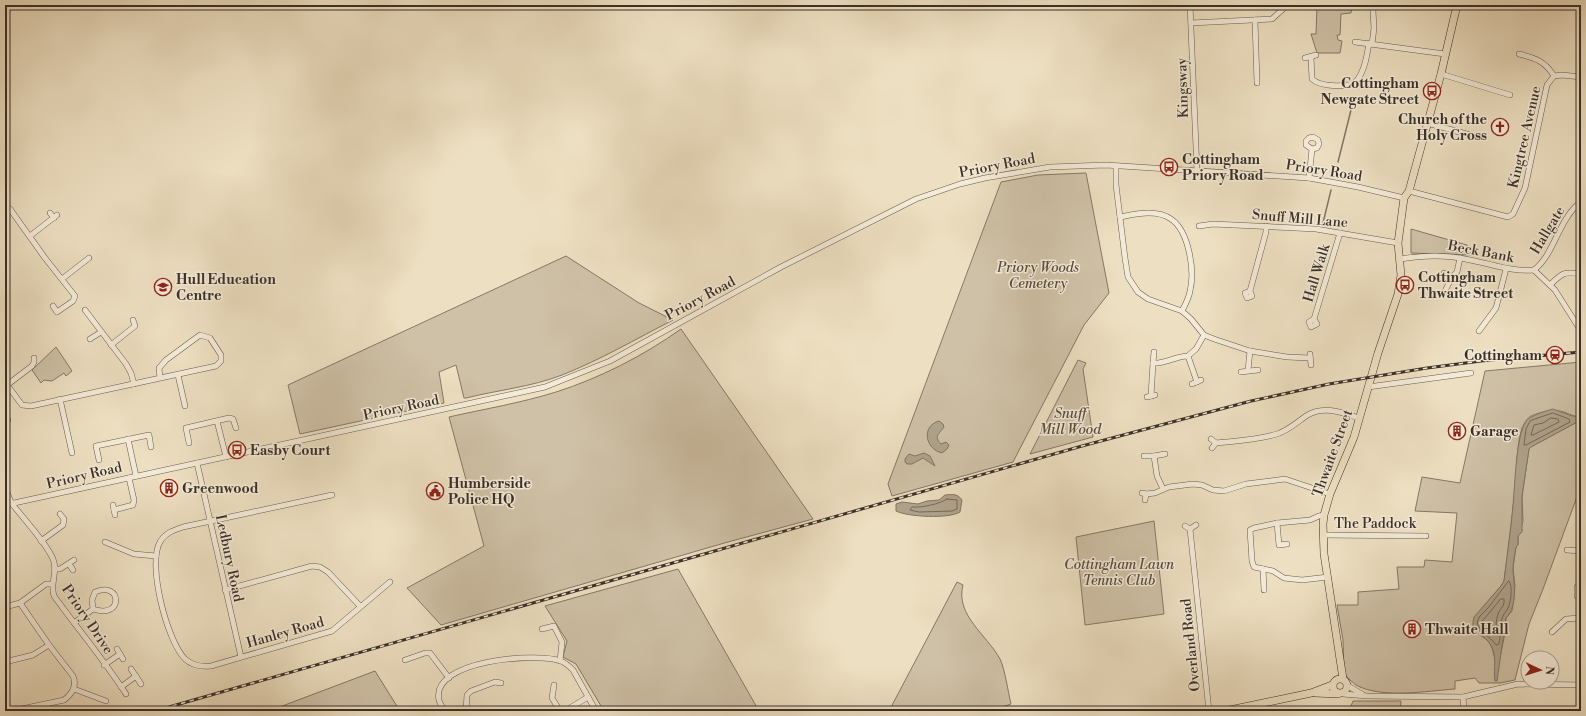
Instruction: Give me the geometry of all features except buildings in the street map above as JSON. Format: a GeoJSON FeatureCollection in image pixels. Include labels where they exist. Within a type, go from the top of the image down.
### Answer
{"type":"FeatureCollection","features":[{"type":"Feature","properties":{"kind":"main road"},"geometry":{"type":"LineString","coordinates":[[1404,198],[1409,191],[1441,74],[1457,5]]}},
{"type":"Feature","properties":{"kind":"main road","name":"Thwaite Street"},"geometry":{"type":"LineString","coordinates":[[1337,682],[1340,660],[1323,535],[1324,515],[1330,494],[1354,437],[1368,387],[1398,294],[1401,275],[1398,243],[1404,198]]}},
{"type":"Feature","properties":{"kind":"main road"},"geometry":{"type":"LineString","coordinates":[[1337,682],[1334,691],[1341,694]]}},
{"type":"Feature","properties":{"kind":"main road"},"geometry":{"type":"LineString","coordinates":[[1227,711],[1251,708],[1311,693],[1337,682],[1348,686],[1346,691],[1341,694],[1311,693]]}},
{"type":"Feature","properties":{"kind":"street","name":"Kingsway"},"geometry":{"type":"LineString","coordinates":[[1190,5],[1197,171]]}},
{"type":"Feature","properties":{"kind":"street"},"geometry":{"type":"LineString","coordinates":[[1191,23],[1272,19],[1283,9],[1284,5]]}},
{"type":"Feature","properties":{"kind":"street"},"geometry":{"type":"LineString","coordinates":[[1311,57],[1312,79],[1316,83],[1333,86],[1354,83],[1358,80],[1374,28],[1374,5]]}},
{"type":"Feature","properties":{"kind":"street"},"geometry":{"type":"LineString","coordinates":[[1575,5],[1581,6]]}},
{"type":"Feature","properties":{"kind":"street"},"geometry":{"type":"LineString","coordinates":[[1255,20],[1257,83]]}},
{"type":"Feature","properties":{"kind":"street"},"geometry":{"type":"LineString","coordinates":[[1355,42],[1445,54]]}},
{"type":"Feature","properties":{"kind":"street","name":"Kingtree Avenue"},"geometry":{"type":"LineString","coordinates":[[1522,53],[1539,60],[1548,67],[1554,76]]}},
{"type":"Feature","properties":{"kind":"street"},"geometry":{"type":"LineString","coordinates":[[1441,74],[1510,95]]}},
{"type":"Feature","properties":{"kind":"street","name":"Kingtree Avenue"},"geometry":{"type":"LineString","coordinates":[[1409,191],[1508,217],[1513,214],[1525,188],[1547,85],[1554,76],[1562,75],[1581,77]]}},
{"type":"Feature","properties":{"kind":"street"},"geometry":{"type":"LineString","coordinates":[[1427,123],[1481,138]]}},
{"type":"Feature","properties":{"kind":"street"},"geometry":{"type":"LineString","coordinates":[[1308,178],[1312,149]]}},
{"type":"Feature","properties":{"kind":"street","name":"Priory Road"},"geometry":{"type":"LineString","coordinates":[[5,505],[545,387],[610,360],[781,267],[916,199],[960,184],[1014,172],[1050,167],[1089,165],[1308,178],[1358,187],[1404,198]]}},
{"type":"Feature","properties":{"kind":"street"},"geometry":{"type":"LineString","coordinates":[[1116,166],[1116,185],[1128,277],[1138,292],[1148,299],[1182,311],[1191,319],[1204,335],[1250,351],[1287,357],[1310,356],[1311,365]]}},
{"type":"Feature","properties":{"kind":"street","name":"Hallgate"},"geometry":{"type":"LineString","coordinates":[[1534,270],[1543,261],[1573,208],[1581,202]]}},
{"type":"Feature","properties":{"kind":"street"},"geometry":{"type":"LineString","coordinates":[[5,206],[10,209],[30,236],[43,260],[62,279],[75,296],[75,299],[58,312],[53,306]]}},
{"type":"Feature","properties":{"kind":"street"},"geometry":{"type":"LineString","coordinates":[[30,236],[56,216],[50,213]]}},
{"type":"Feature","properties":{"kind":"street"},"geometry":{"type":"LineString","coordinates":[[1120,217],[1142,213],[1158,214],[1171,218],[1179,226],[1184,234],[1189,251],[1192,278],[1190,291],[1182,311]]}},
{"type":"Feature","properties":{"kind":"street","name":"Snuff Mill Lane"},"geometry":{"type":"LineString","coordinates":[[1199,226],[1213,224],[1316,229],[1398,243]]}},
{"type":"Feature","properties":{"kind":"street"},"geometry":{"type":"LineString","coordinates":[[1250,291],[1266,232],[1266,226]]}},
{"type":"Feature","properties":{"kind":"street","name":"Hall Walk"},"geometry":{"type":"LineString","coordinates":[[1314,319],[1340,233]]}},
{"type":"Feature","properties":{"kind":"street","name":"Beck Bank"},"geometry":{"type":"LineString","coordinates":[[1400,260],[1420,256],[1443,255],[1468,259],[1506,269],[1522,271],[1534,270]]}},
{"type":"Feature","properties":{"kind":"street"},"geometry":{"type":"LineString","coordinates":[[62,279],[86,258]]}},
{"type":"Feature","properties":{"kind":"street"},"geometry":{"type":"LineString","coordinates":[[1444,293],[1452,277],[1457,272],[1460,258]]}},
{"type":"Feature","properties":{"kind":"street"},"geometry":{"type":"LineString","coordinates":[[1479,331],[1496,308],[1506,269]]}},
{"type":"Feature","properties":{"kind":"street"},"geometry":{"type":"LineString","coordinates":[[1534,270],[1550,284],[1581,331]]}},
{"type":"Feature","properties":{"kind":"street"},"geometry":{"type":"LineString","coordinates":[[1550,284],[1561,273],[1570,272],[1581,274]]}},
{"type":"Feature","properties":{"kind":"street"},"geometry":{"type":"LineString","coordinates":[[1444,273],[1452,277]]}},
{"type":"Feature","properties":{"kind":"street"},"geometry":{"type":"LineString","coordinates":[[85,310],[132,372],[134,384]]}},
{"type":"Feature","properties":{"kind":"street"},"geometry":{"type":"LineString","coordinates":[[111,345],[135,326],[132,320]]}},
{"type":"Feature","properties":{"kind":"street"},"geometry":{"type":"LineString","coordinates":[[90,339],[101,332]]}},
{"type":"Feature","properties":{"kind":"street"},"geometry":{"type":"LineString","coordinates":[[34,358],[32,366],[6,383],[22,404],[26,406],[60,400],[216,366],[221,361],[221,355],[210,338],[200,335],[166,360],[160,368],[160,378]]}},
{"type":"Feature","properties":{"kind":"street"},"geometry":{"type":"LineString","coordinates":[[1153,363],[1188,356],[1196,349],[1204,335]]}},
{"type":"Feature","properties":{"kind":"street"},"geometry":{"type":"LineString","coordinates":[[1248,370],[1250,351]]}},
{"type":"Feature","properties":{"kind":"street"},"geometry":{"type":"LineString","coordinates":[[1151,396],[1154,352]]}},
{"type":"Feature","properties":{"kind":"street"},"geometry":{"type":"LineString","coordinates":[[1188,356],[1197,382]]}},
{"type":"Feature","properties":{"kind":"street"},"geometry":{"type":"LineString","coordinates":[[1241,372],[1258,370]]}},
{"type":"Feature","properties":{"kind":"street"},"geometry":{"type":"LineString","coordinates":[[1368,387],[1471,373]]}},
{"type":"Feature","properties":{"kind":"street"},"geometry":{"type":"LineString","coordinates":[[178,375],[185,406]]}},
{"type":"Feature","properties":{"kind":"street"},"geometry":{"type":"LineString","coordinates":[[60,400],[72,453]]}},
{"type":"Feature","properties":{"kind":"street"},"geometry":{"type":"LineString","coordinates":[[1212,448],[1216,443],[1278,434],[1292,428],[1306,416],[1322,410],[1331,410],[1359,418]]}},
{"type":"Feature","properties":{"kind":"street"},"geometry":{"type":"LineString","coordinates":[[189,443],[186,428],[229,418],[233,419],[236,428]]}},
{"type":"Feature","properties":{"kind":"street"},"geometry":{"type":"LineString","coordinates":[[217,421],[226,457]]}},
{"type":"Feature","properties":{"kind":"street"},"geometry":{"type":"LineString","coordinates":[[99,460],[96,446],[149,435],[151,446]]}},
{"type":"Feature","properties":{"kind":"street"},"geometry":{"type":"LineString","coordinates":[[128,439],[136,476]]}},
{"type":"Feature","properties":{"kind":"street"},"geometry":{"type":"LineString","coordinates":[[1211,439],[1216,443]]}},
{"type":"Feature","properties":{"kind":"street"},"geometry":{"type":"LineString","coordinates":[[1144,456],[1165,454]]}},
{"type":"Feature","properties":{"kind":"street"},"geometry":{"type":"LineString","coordinates":[[1154,456],[1157,476],[1163,489]]}},
{"type":"Feature","properties":{"kind":"street","name":"Ledbury Road"},"geometry":{"type":"LineString","coordinates":[[197,463],[240,657]]}},
{"type":"Feature","properties":{"kind":"street"},"geometry":{"type":"LineString","coordinates":[[114,510],[133,505],[134,500],[129,478]]}},
{"type":"Feature","properties":{"kind":"street"},"geometry":{"type":"LineString","coordinates":[[1144,496],[1169,487],[1194,484],[1202,485],[1213,490],[1224,491],[1246,484],[1285,479],[1330,494]]}},
{"type":"Feature","properties":{"kind":"street","name":"Priory Drive"},"geometry":{"type":"LineString","coordinates":[[5,488],[12,503],[21,513],[52,557],[55,569],[52,584],[54,596],[91,643],[96,653],[126,694]]}},
{"type":"Feature","properties":{"kind":"street"},"geometry":{"type":"LineString","coordinates":[[104,542],[134,554],[156,556],[160,541],[168,532],[183,527],[332,495]]}},
{"type":"Feature","properties":{"kind":"street"},"geometry":{"type":"LineString","coordinates":[[21,513],[23,501]]}},
{"type":"Feature","properties":{"kind":"street"},"geometry":{"type":"LineString","coordinates":[[41,541],[63,525],[64,519],[60,514]]}},
{"type":"Feature","properties":{"kind":"street"},"geometry":{"type":"LineString","coordinates":[[1324,515],[1310,520],[1277,523],[1250,530],[1252,561],[1254,567],[1274,571],[1284,578],[1302,580],[1328,577]]}},
{"type":"Feature","properties":{"kind":"street"},"geometry":{"type":"LineString","coordinates":[[1277,523],[1279,545],[1287,544]]}},
{"type":"Feature","properties":{"kind":"street","name":"Overland Road"},"geometry":{"type":"LineString","coordinates":[[1196,525],[1187,528],[1209,711]]}},
{"type":"Feature","properties":{"kind":"street","name":"The Paddock"},"geometry":{"type":"LineString","coordinates":[[1323,535],[1426,536]]}},
{"type":"Feature","properties":{"kind":"street"},"geometry":{"type":"LineString","coordinates":[[1567,549],[1581,551]]}},
{"type":"Feature","properties":{"kind":"street","name":"Hanley Road"},"geometry":{"type":"LineString","coordinates":[[156,556],[158,590],[164,618],[174,641],[184,658],[201,667],[211,666],[332,631],[390,582]]}},
{"type":"Feature","properties":{"kind":"street"},"geometry":{"type":"LineString","coordinates":[[55,569],[60,569],[74,560]]}},
{"type":"Feature","properties":{"kind":"street"},"geometry":{"type":"LineString","coordinates":[[69,564],[73,570]]}},
{"type":"Feature","properties":{"kind":"street"},"geometry":{"type":"LineString","coordinates":[[225,590],[312,566],[320,567],[328,572],[360,606]]}},
{"type":"Feature","properties":{"kind":"street"},"geometry":{"type":"LineString","coordinates":[[1262,569],[1263,590]]}},
{"type":"Feature","properties":{"kind":"street"},"geometry":{"type":"LineString","coordinates":[[5,607],[20,603],[46,584],[52,584]]}},
{"type":"Feature","properties":{"kind":"street"},"geometry":{"type":"LineString","coordinates":[[103,588],[108,589],[113,593],[115,597],[113,608],[107,612],[101,612],[93,609],[92,600],[95,592],[103,588]]}},
{"type":"Feature","properties":{"kind":"street"},"geometry":{"type":"LineString","coordinates":[[12,711],[64,700],[70,695],[74,688],[75,681],[73,676],[49,645],[20,603]]}},
{"type":"Feature","properties":{"kind":"street"},"geometry":{"type":"LineString","coordinates":[[74,623],[93,609]]}},
{"type":"Feature","properties":{"kind":"street"},"geometry":{"type":"LineString","coordinates":[[1552,631],[1566,619],[1581,618]]}},
{"type":"Feature","properties":{"kind":"street"},"geometry":{"type":"LineString","coordinates":[[542,629],[554,626],[562,642],[560,660]]}},
{"type":"Feature","properties":{"kind":"street"},"geometry":{"type":"LineString","coordinates":[[5,662],[34,655],[49,645]]}},
{"type":"Feature","properties":{"kind":"street"},"geometry":{"type":"LineString","coordinates":[[104,664],[118,651],[123,659]]}},
{"type":"Feature","properties":{"kind":"street"},"geometry":{"type":"LineString","coordinates":[[405,660],[425,653],[430,654],[449,678]]}},
{"type":"Feature","properties":{"kind":"street"},"geometry":{"type":"LineString","coordinates":[[445,711],[439,700],[441,687],[449,678],[474,664],[512,658],[533,657],[560,660],[573,670],[596,711]]}},
{"type":"Feature","properties":{"kind":"street"},"geometry":{"type":"LineString","coordinates":[[131,669],[141,684]]}},
{"type":"Feature","properties":{"kind":"street"},"geometry":{"type":"LineString","coordinates":[[121,687],[136,676]]}},
{"type":"Feature","properties":{"kind":"street"},"geometry":{"type":"LineString","coordinates":[[468,710],[467,694],[495,682],[501,683]]}},
{"type":"Feature","properties":{"kind":"street"},"geometry":{"type":"LineString","coordinates":[[1341,694],[1368,696],[1463,697],[1518,684],[1581,685]]}},
{"type":"Feature","properties":{"kind":"street"},"geometry":{"type":"LineString","coordinates":[[554,685],[552,698],[560,711]]}},
{"type":"Feature","properties":{"kind":"street"},"geometry":{"type":"LineString","coordinates":[[1348,686],[1356,692],[1368,696]]}},
{"type":"Feature","properties":{"kind":"street"},"geometry":{"type":"LineString","coordinates":[[74,688],[106,701]]}},
{"type":"Feature","properties":{"kind":"street"},"geometry":{"type":"LineString","coordinates":[[567,711],[588,697]]}},
{"type":"Feature","properties":{"kind":"street"},"geometry":{"type":"LineString","coordinates":[[1463,697],[1464,711]]}},
{"type":"Feature","properties":{"kind":"green space"},"geometry":{"type":"Polygon","coordinates":[[[1317,5],[1352,5],[1351,13],[1341,14],[1340,35],[1337,35],[1338,40],[1342,41],[1340,53],[1317,53],[1311,34],[1316,34],[1317,5]]]}},
{"type":"Feature","properties":{"kind":"green space","name":"Priory Woods Cemetery"},"geometry":{"type":"Polygon","coordinates":[[[1086,173],[1109,293],[1084,325],[1013,462],[892,496],[888,484],[1001,182],[1038,175],[1086,173]]]}},
{"type":"Feature","properties":{"kind":"green space"},"geometry":{"type":"Polygon","coordinates":[[[1411,229],[1467,245],[1473,252],[1472,255],[1411,253],[1411,229]]]}},
{"type":"Feature","properties":{"kind":"green space"},"geometry":{"type":"Polygon","coordinates":[[[566,256],[639,303],[673,320],[590,363],[550,379],[464,398],[456,365],[439,372],[444,403],[300,434],[288,385],[566,256]]]}},
{"type":"Feature","properties":{"kind":"green space"},"geometry":{"type":"Polygon","coordinates":[[[681,329],[813,519],[441,625],[407,588],[484,546],[449,417],[502,406],[556,392],[589,380],[636,357],[681,329]]]}},
{"type":"Feature","properties":{"kind":"green space"},"geometry":{"type":"Polygon","coordinates":[[[56,347],[72,371],[66,376],[64,373],[52,381],[44,380],[41,383],[32,370],[56,347]]]}},
{"type":"Feature","properties":{"kind":"green space","name":"Snuff Mill Wood"},"geometry":{"type":"Polygon","coordinates":[[[1078,360],[1086,363],[1083,369],[1093,437],[1030,454],[1078,360]]]}},
{"type":"Feature","properties":{"kind":"green space"},"geometry":{"type":"Polygon","coordinates":[[[1581,362],[1581,417],[1560,411],[1543,412],[1530,417],[1522,428],[1518,450],[1514,501],[1504,581],[1479,612],[1474,625],[1476,631],[1490,643],[1496,661],[1500,657],[1506,618],[1512,611],[1515,586],[1513,568],[1516,547],[1518,545],[1518,536],[1522,530],[1522,496],[1529,449],[1530,447],[1581,420],[1581,486],[1529,624],[1522,650],[1520,650],[1520,660],[1515,680],[1500,683],[1479,683],[1475,678],[1455,681],[1455,689],[1404,693],[1378,692],[1366,689],[1356,685],[1344,674],[1343,640],[1337,605],[1358,605],[1358,592],[1399,589],[1397,567],[1424,567],[1425,560],[1452,562],[1457,513],[1415,511],[1422,477],[1460,483],[1485,371],[1581,362]]]}},
{"type":"Feature","properties":{"kind":"green space","name":"Cottingham Lawn Tennis Club"},"geometry":{"type":"Polygon","coordinates":[[[1154,521],[1164,614],[1085,625],[1076,537],[1154,521]]]}},
{"type":"Feature","properties":{"kind":"green space"},"geometry":{"type":"Polygon","coordinates":[[[678,569],[759,711],[604,711],[576,664],[563,657],[567,641],[545,606],[678,569]]]}},
{"type":"Feature","properties":{"kind":"green space"},"geometry":{"type":"Polygon","coordinates":[[[957,582],[963,585],[962,596],[968,615],[1002,663],[1011,704],[990,711],[889,711],[957,582]]]}},
{"type":"Feature","properties":{"kind":"green space"},"geometry":{"type":"Polygon","coordinates":[[[375,671],[400,711],[269,711],[375,671]]]}},
{"type":"Feature","properties":{"kind":"green space"},"geometry":{"type":"Polygon","coordinates":[[[1353,701],[1401,701],[1400,711],[1349,711],[1353,701]]]}},
{"type":"Feature","properties":{"kind":"water"},"geometry":{"type":"Polygon","coordinates":[[[1553,409],[1572,416],[1581,417],[1581,420],[1529,449],[1522,496],[1522,532],[1518,536],[1518,545],[1516,547],[1513,564],[1514,601],[1510,613],[1506,618],[1497,681],[1495,681],[1494,653],[1487,640],[1473,627],[1474,617],[1504,581],[1512,514],[1516,461],[1523,428],[1528,419],[1553,409]]]}},
{"type":"Feature","properties":{"kind":"water"},"geometry":{"type":"Polygon","coordinates":[[[939,421],[944,427],[937,437],[941,444],[946,442],[949,445],[942,453],[936,451],[932,447],[927,437],[929,428],[939,421]]]}},
{"type":"Feature","properties":{"kind":"water"},"geometry":{"type":"Polygon","coordinates":[[[924,453],[930,456],[935,466],[923,458],[912,464],[907,464],[905,462],[905,459],[909,454],[915,456],[924,453]]]}},
{"type":"Feature","properties":{"kind":"water"},"geometry":{"type":"Polygon","coordinates":[[[945,495],[955,495],[962,500],[960,512],[947,516],[919,516],[896,511],[896,504],[902,502],[918,504],[927,501],[939,500],[945,495]]]}},
{"type":"Feature","properties":{"kind":"waterway"},"geometry":{"type":"LineString","coordinates":[[1338,162],[1351,110]]}},
{"type":"Feature","properties":{"kind":"waterway"},"geometry":{"type":"LineString","coordinates":[[1323,223],[1331,190]]}},
{"type":"Feature","properties":{"kind":"railway"},"geometry":{"type":"LineString","coordinates":[[155,711],[1082,446],[1251,401],[1329,384],[1427,368],[1481,361],[1581,352]]}},
{"type":"Feature","properties":{"kind":"place","name":"Cottingham Newgate Street"},"geometry":{"type":"Point","coordinates":[1432,91]}},
{"type":"Feature","properties":{"kind":"place","name":"Church of the Holy Cross"},"geometry":{"type":"Point","coordinates":[1500,127]}},
{"type":"Feature","properties":{"kind":"place","name":"Cottingham Priory Road"},"geometry":{"type":"Point","coordinates":[1169,167]}},
{"type":"Feature","properties":{"kind":"place","name":"Cottingham Thwaite Street"},"geometry":{"type":"Point","coordinates":[1405,285]}},
{"type":"Feature","properties":{"kind":"place","name":"Hull Education Centre"},"geometry":{"type":"Point","coordinates":[163,287]}},
{"type":"Feature","properties":{"kind":"place","name":"Cottingham"},"geometry":{"type":"Point","coordinates":[1555,355]}},
{"type":"Feature","properties":{"kind":"place","name":"Garage"},"geometry":{"type":"Point","coordinates":[1457,431]}},
{"type":"Feature","properties":{"kind":"place","name":"Easby Court"},"geometry":{"type":"Point","coordinates":[237,450]}},
{"type":"Feature","properties":{"kind":"place","name":"Greenwood"},"geometry":{"type":"Point","coordinates":[169,488]}},
{"type":"Feature","properties":{"kind":"place","name":"Humberside Police HQ"},"geometry":{"type":"Point","coordinates":[435,491]}},
{"type":"Feature","properties":{"kind":"place","name":"Thwaite Hall"},"geometry":{"type":"Point","coordinates":[1412,629]}}]}
